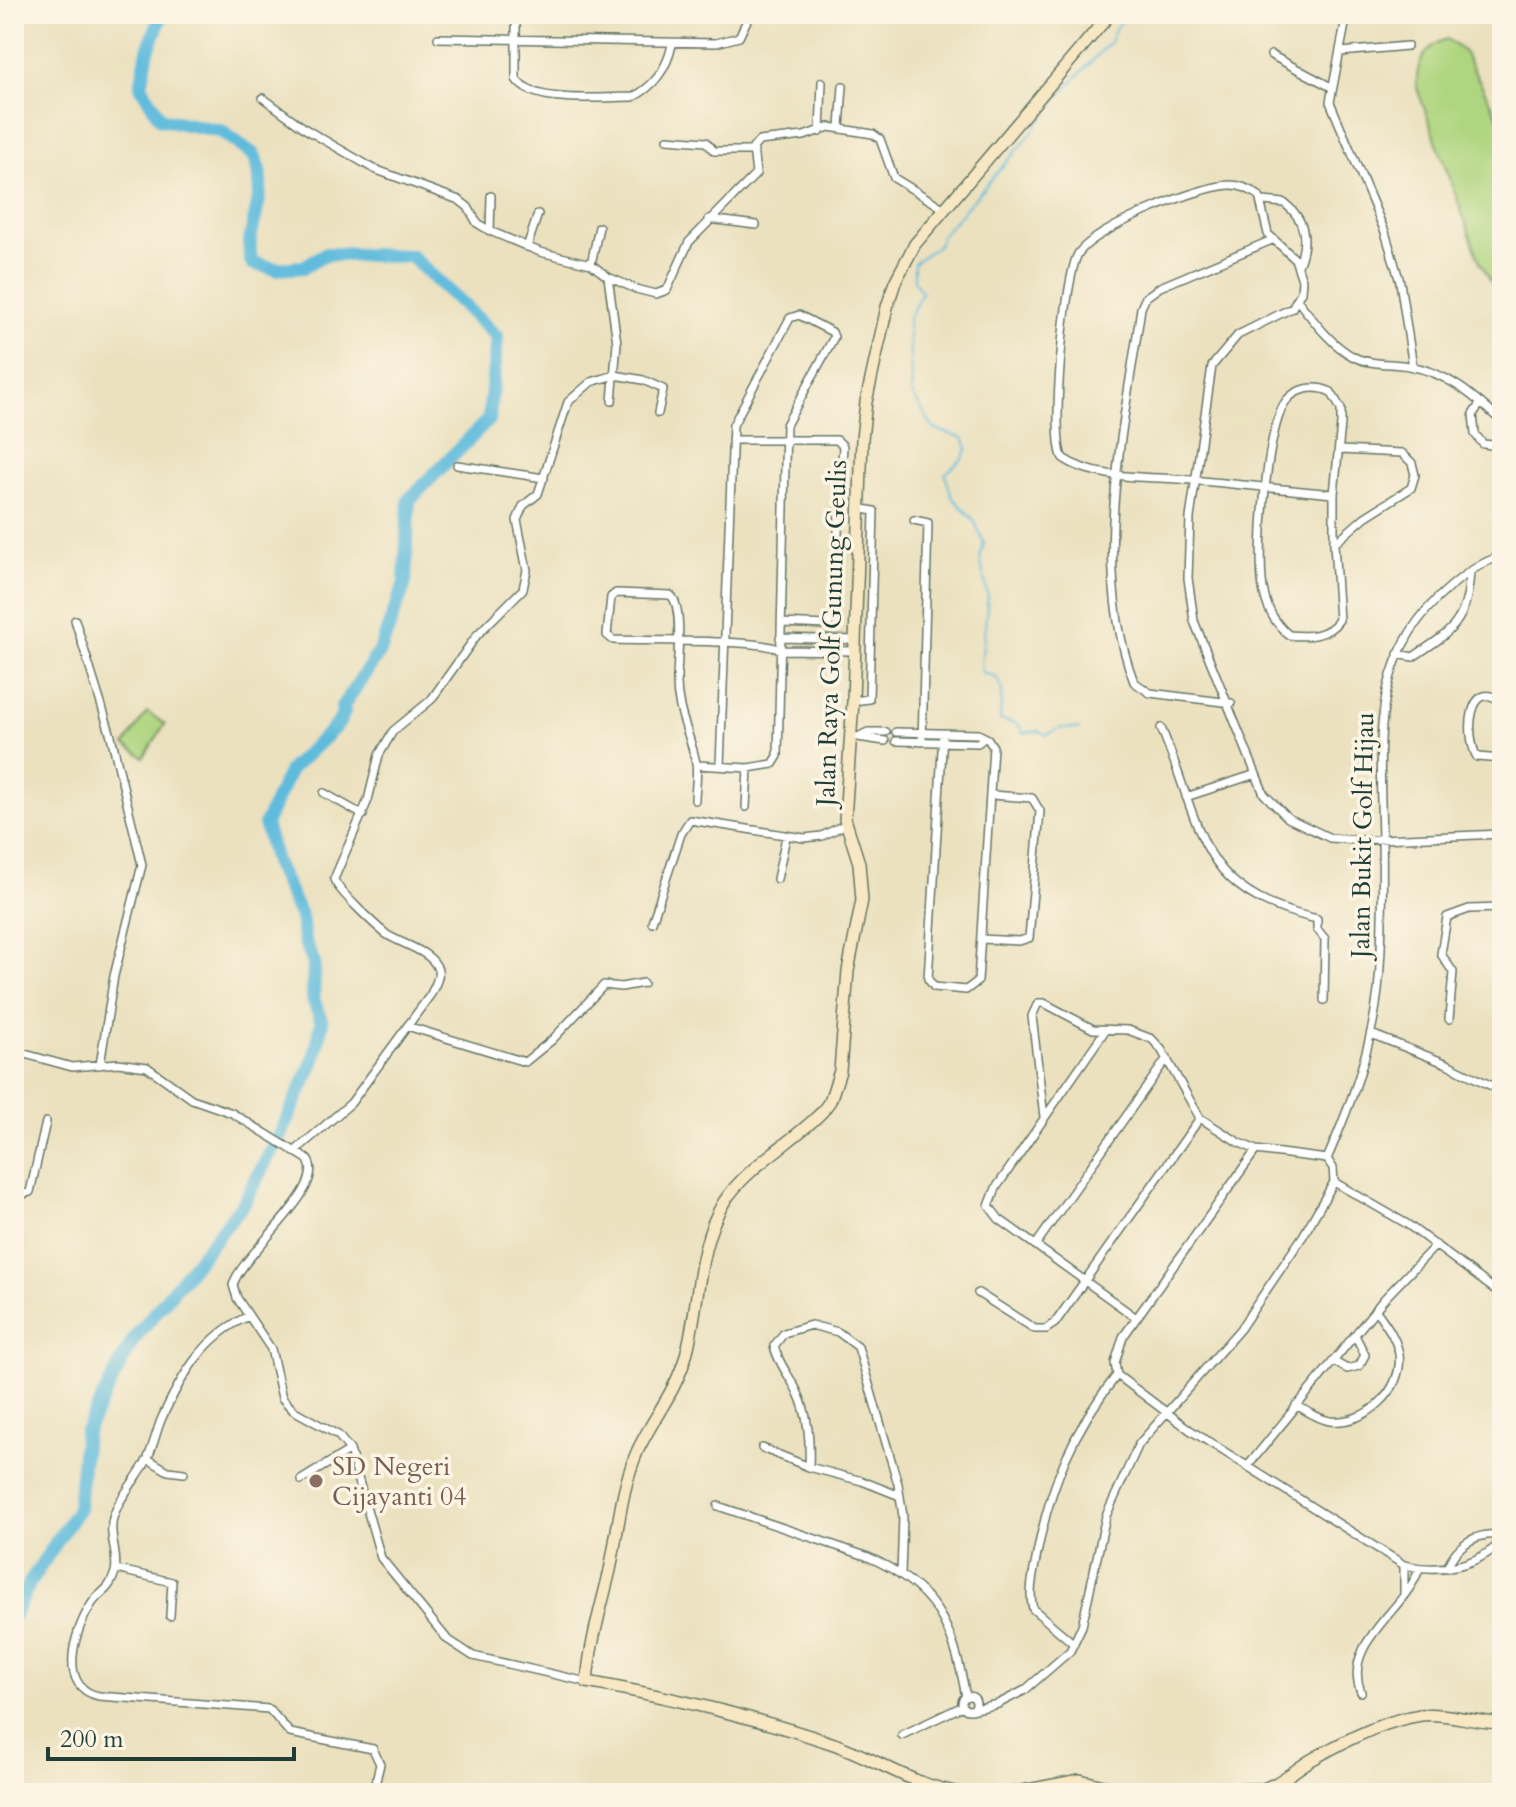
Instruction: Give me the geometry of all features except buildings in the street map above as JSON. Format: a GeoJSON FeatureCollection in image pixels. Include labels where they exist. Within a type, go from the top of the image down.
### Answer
{"type":"FeatureCollection","features":[{"type":"Feature","properties":{"kind":"main road","name":"Jalan Raya Golf Gunung Geulis"},"geometry":{"type":"LineString","coordinates":[[587,1682],[591,1638],[609,1573],[628,1481],[637,1453],[686,1355],[703,1259],[716,1219],[737,1186],[808,1126],[830,1101],[835,1088],[848,971],[862,900],[861,874],[846,824],[856,736],[853,701],[858,508],[866,402],[887,307],[895,282],[915,244],[1110,14]]}},
{"type":"Feature","properties":{"kind":"main road"},"geometry":{"type":"LineString","coordinates":[[587,1682],[667,1696],[798,1732],[854,1751],[922,1784],[962,1793]]}},
{"type":"Feature","properties":{"kind":"main road"},"geometry":{"type":"LineString","coordinates":[[1012,1793],[1080,1780],[1110,1789],[1140,1792],[1276,1790],[1311,1760],[1406,1719],[1433,1715],[1466,1722],[1502,1723]]}},
{"type":"Feature","properties":{"kind":"street"},"geometry":{"type":"LineString","coordinates":[[516,14],[516,79],[520,86],[550,96],[633,97],[646,89],[665,68],[672,45]]}},
{"type":"Feature","properties":{"kind":"street"},"geometry":{"type":"LineString","coordinates":[[438,38],[672,45],[725,42],[739,37],[750,14]]}},
{"type":"Feature","properties":{"kind":"street"},"geometry":{"type":"LineString","coordinates":[[1018,14],[1030,14]]}},
{"type":"Feature","properties":{"kind":"street"},"geometry":{"type":"LineString","coordinates":[[1347,14],[1331,87],[1335,118],[1378,208],[1394,260],[1413,367]]}},
{"type":"Feature","properties":{"kind":"street"},"geometry":{"type":"LineString","coordinates":[[1341,52],[1407,46]]}},
{"type":"Feature","properties":{"kind":"street"},"geometry":{"type":"LineString","coordinates":[[1271,55],[1331,87]]}},
{"type":"Feature","properties":{"kind":"street"},"geometry":{"type":"LineString","coordinates":[[820,132],[822,82]]}},
{"type":"Feature","properties":{"kind":"street"},"geometry":{"type":"LineString","coordinates":[[840,127],[843,86]]}},
{"type":"Feature","properties":{"kind":"street"},"geometry":{"type":"LineString","coordinates":[[263,98],[307,130],[374,169],[418,183],[465,204],[477,223],[490,231],[527,247],[591,264],[608,277],[636,289],[663,294],[683,251],[709,219],[753,180],[756,174],[754,144],[759,141],[840,127],[880,139],[894,178],[943,208]]}},
{"type":"Feature","properties":{"kind":"street"},"geometry":{"type":"LineString","coordinates":[[667,139],[707,142],[714,151],[754,151]]}},
{"type":"Feature","properties":{"kind":"street"},"geometry":{"type":"LineString","coordinates":[[1298,266],[1305,245],[1298,216],[1284,203],[1263,201],[1244,187],[1212,188],[1111,229],[1087,244],[1077,257],[1070,282],[1057,403],[1060,453],[1070,463],[1119,474],[1334,494]]}},
{"type":"Feature","properties":{"kind":"street"},"geometry":{"type":"LineString","coordinates":[[490,231],[491,196]]}},
{"type":"Feature","properties":{"kind":"street"},"geometry":{"type":"LineString","coordinates":[[1263,201],[1272,240],[1288,251],[1298,266],[1302,280],[1298,301],[1292,308],[1238,335],[1212,366],[1193,480],[1188,550],[1189,597],[1194,621],[1231,703],[1256,774],[1275,808],[1307,829],[1330,838],[1502,834]]}},
{"type":"Feature","properties":{"kind":"street"},"geometry":{"type":"LineString","coordinates":[[527,247],[538,214]]}},
{"type":"Feature","properties":{"kind":"street"},"geometry":{"type":"LineString","coordinates":[[709,219],[756,225]]}},
{"type":"Feature","properties":{"kind":"street"},"geometry":{"type":"LineString","coordinates":[[591,264],[599,227]]}},
{"type":"Feature","properties":{"kind":"street"},"geometry":{"type":"LineString","coordinates":[[1231,703],[1150,693],[1134,682],[1112,598],[1111,560],[1141,308],[1146,297],[1160,287],[1272,240]]}},
{"type":"Feature","properties":{"kind":"street"},"geometry":{"type":"LineString","coordinates":[[608,277],[617,343],[612,401]]}},
{"type":"Feature","properties":{"kind":"street"},"geometry":{"type":"LineString","coordinates":[[1298,301],[1320,329],[1350,354],[1366,361],[1413,367],[1452,381],[1502,422]]}},
{"type":"Feature","properties":{"kind":"street"},"geometry":{"type":"LineString","coordinates":[[697,765],[748,768],[767,767],[778,756],[787,420],[833,339],[832,332],[799,315],[790,318],[740,408],[732,440],[720,766]]}},
{"type":"Feature","properties":{"kind":"street"},"geometry":{"type":"LineString","coordinates":[[294,1152],[351,1103],[436,985],[439,975],[427,956],[385,933],[363,909],[341,893],[334,879],[363,815],[379,755],[393,731],[431,700],[477,635],[523,589],[527,570],[517,520],[523,506],[534,499],[544,478],[568,402],[591,382],[615,375],[643,380],[663,389],[658,413]]}},
{"type":"Feature","properties":{"kind":"street"},"geometry":{"type":"LineString","coordinates":[[1321,388],[1336,398],[1341,409],[1340,450],[1334,494],[1339,620],[1335,627],[1310,637],[1289,635],[1272,616],[1262,585],[1266,489],[1278,418],[1285,403],[1295,393],[1321,388]]}},
{"type":"Feature","properties":{"kind":"street"},"geometry":{"type":"LineString","coordinates":[[1481,403],[1473,414],[1475,434],[1483,444],[1502,446]]}},
{"type":"Feature","properties":{"kind":"street"},"geometry":{"type":"LineString","coordinates":[[732,440],[837,440],[843,446],[833,619],[827,625],[782,623]]}},
{"type":"Feature","properties":{"kind":"street"},"geometry":{"type":"LineString","coordinates":[[1334,544],[1365,517],[1406,492],[1415,475],[1412,463],[1402,453],[1340,450]]}},
{"type":"Feature","properties":{"kind":"street"},"geometry":{"type":"LineString","coordinates":[[457,465],[544,478]]}},
{"type":"Feature","properties":{"kind":"street"},"geometry":{"type":"LineString","coordinates":[[853,701],[869,699],[873,599],[874,511],[858,508]]}},
{"type":"Feature","properties":{"kind":"street"},"geometry":{"type":"LineString","coordinates":[[914,520],[928,523],[922,737]]}},
{"type":"Feature","properties":{"kind":"street","name":"Jalan Bukit Golf Hijau"},"geometry":{"type":"LineString","coordinates":[[1327,1159],[1346,1115],[1371,1034],[1382,936],[1380,727],[1398,654],[1413,624],[1432,602],[1470,571],[1502,556]]}},
{"type":"Feature","properties":{"kind":"street"},"geometry":{"type":"LineString","coordinates":[[1398,654],[1413,657],[1446,636],[1468,605],[1470,571]]}},
{"type":"Feature","properties":{"kind":"street"},"geometry":{"type":"LineString","coordinates":[[695,800],[697,765],[678,706],[678,642],[678,606],[674,597],[616,593],[611,597],[609,639],[678,642],[725,645],[772,645],[781,650],[855,646]]}},
{"type":"Feature","properties":{"kind":"street"},"geometry":{"type":"LineString","coordinates":[[857,599],[873,599]]}},
{"type":"Feature","properties":{"kind":"street"},"geometry":{"type":"LineString","coordinates":[[856,612],[872,612]]}},
{"type":"Feature","properties":{"kind":"street"},"geometry":{"type":"LineString","coordinates":[[75,620],[111,736],[142,865],[114,976],[100,1065]]}},
{"type":"Feature","properties":{"kind":"street"},"geometry":{"type":"LineString","coordinates":[[772,645],[781,638],[855,646]]}},
{"type":"Feature","properties":{"kind":"street"},"geometry":{"type":"LineString","coordinates":[[1502,702],[1489,695],[1482,696],[1474,702],[1470,716],[1471,741],[1477,757],[1502,759]]}},
{"type":"Feature","properties":{"kind":"street"},"geometry":{"type":"LineString","coordinates":[[1161,728],[1186,797],[1214,860],[1227,879],[1276,910],[1317,919],[1317,929],[1325,939],[1324,1000]]}},
{"type":"Feature","properties":{"kind":"street"},"geometry":{"type":"LineString","coordinates":[[856,736],[868,732],[885,736]]}},
{"type":"Feature","properties":{"kind":"street"},"geometry":{"type":"LineString","coordinates":[[896,737],[942,738],[978,734],[993,747],[981,939],[975,986],[971,989],[945,990],[930,984],[928,961],[942,738]]}},
{"type":"Feature","properties":{"kind":"street"},"geometry":{"type":"LineString","coordinates":[[746,807],[748,768]]}},
{"type":"Feature","properties":{"kind":"street"},"geometry":{"type":"LineString","coordinates":[[1186,797],[1256,774]]}},
{"type":"Feature","properties":{"kind":"street"},"geometry":{"type":"LineString","coordinates":[[324,793],[363,815]]}},
{"type":"Feature","properties":{"kind":"street"},"geometry":{"type":"LineString","coordinates":[[981,939],[1019,941],[1029,938],[1040,811],[1032,798],[991,795]]}},
{"type":"Feature","properties":{"kind":"street"},"geometry":{"type":"LineString","coordinates":[[652,922],[686,822],[697,819],[786,837],[822,836],[846,824]]}},
{"type":"Feature","properties":{"kind":"street"},"geometry":{"type":"LineString","coordinates":[[777,879],[786,837]]}},
{"type":"Feature","properties":{"kind":"street"},"geometry":{"type":"LineString","coordinates":[[1449,1019],[1453,972],[1441,954],[1447,917],[1469,909],[1502,908]]}},
{"type":"Feature","properties":{"kind":"street"},"geometry":{"type":"LineString","coordinates":[[407,1026],[525,1062],[552,1040],[600,988],[643,983]]}},
{"type":"Feature","properties":{"kind":"street"},"geometry":{"type":"LineString","coordinates":[[963,1706],[971,1710],[989,1707],[1025,1690],[1056,1666],[1074,1644],[1114,1493],[1139,1444],[1240,1329],[1295,1249],[1334,1182],[1333,1168],[1327,1159],[1256,1150],[1200,1118],[1167,1058],[1152,1039],[1138,1033],[1104,1032],[1077,1023],[1044,1003],[1033,1008],[1044,1117]]}},
{"type":"Feature","properties":{"kind":"street"},"geometry":{"type":"LineString","coordinates":[[1104,1032],[996,1188],[989,1206],[999,1219],[1037,1243],[1135,1317]]}},
{"type":"Feature","properties":{"kind":"street"},"geometry":{"type":"LineString","coordinates":[[1371,1034],[1432,1057],[1502,1091]]}},
{"type":"Feature","properties":{"kind":"street"},"geometry":{"type":"LineString","coordinates":[[14,1051],[62,1065],[131,1064],[147,1067],[192,1099],[232,1113],[307,1159],[314,1172],[287,1215],[235,1279],[233,1291],[271,1349],[282,1398],[293,1410],[338,1435],[350,1450],[381,1558],[447,1639],[473,1656],[587,1682]]}},
{"type":"Feature","properties":{"kind":"street"},"geometry":{"type":"LineString","coordinates":[[1037,1243],[1167,1058]]}},
{"type":"Feature","properties":{"kind":"street"},"geometry":{"type":"LineString","coordinates":[[978,1293],[1035,1329],[1046,1329],[1068,1308],[1200,1118]]}},
{"type":"Feature","properties":{"kind":"street"},"geometry":{"type":"LineString","coordinates":[[14,1197],[30,1192],[46,1122]]}},
{"type":"Feature","properties":{"kind":"street"},"geometry":{"type":"LineString","coordinates":[[1074,1644],[1033,1609],[1034,1570],[1057,1474],[1083,1423],[1117,1375],[1119,1344],[1135,1317],[1256,1150]]}},
{"type":"Feature","properties":{"kind":"street"},"geometry":{"type":"LineString","coordinates":[[1334,1182],[1407,1224],[1502,1295]]}},
{"type":"Feature","properties":{"kind":"street"},"geometry":{"type":"LineString","coordinates":[[1247,1467],[1375,1309],[1436,1245]]}},
{"type":"Feature","properties":{"kind":"street"},"geometry":{"type":"LineString","coordinates":[[1296,1405],[1317,1417],[1341,1420],[1374,1407],[1384,1399],[1396,1376],[1398,1351],[1375,1309]]}},
{"type":"Feature","properties":{"kind":"street"},"geometry":{"type":"LineString","coordinates":[[249,1316],[221,1332],[189,1366],[162,1417],[148,1459],[113,1518],[116,1569],[108,1591],[92,1602],[81,1624],[72,1669],[80,1688],[99,1696],[198,1701],[269,1709],[290,1733],[373,1749],[380,1764],[373,1793]]}},
{"type":"Feature","properties":{"kind":"street"},"geometry":{"type":"LineString","coordinates":[[809,1467],[805,1413],[796,1388],[777,1359],[774,1346],[784,1333],[811,1325],[838,1332],[858,1347],[900,1496],[903,1533],[901,1575]]}},
{"type":"Feature","properties":{"kind":"street"},"geometry":{"type":"LineString","coordinates":[[1333,1361],[1347,1369],[1359,1366],[1365,1355],[1355,1335]]}},
{"type":"Feature","properties":{"kind":"street"},"geometry":{"type":"LineString","coordinates":[[1117,1375],[1165,1413],[1404,1565],[1419,1569],[1447,1568],[1470,1562],[1502,1538]]}},
{"type":"Feature","properties":{"kind":"street"},"geometry":{"type":"LineString","coordinates":[[762,1448],[809,1467],[862,1481],[900,1496]]}},
{"type":"Feature","properties":{"kind":"street"},"geometry":{"type":"LineString","coordinates":[[301,1480],[350,1450]]}},
{"type":"Feature","properties":{"kind":"street"},"geometry":{"type":"LineString","coordinates":[[148,1459],[168,1471],[184,1473]]}},
{"type":"Feature","properties":{"kind":"street"},"geometry":{"type":"LineString","coordinates":[[718,1506],[866,1556],[926,1593],[945,1620],[956,1649],[966,1697],[963,1706],[902,1735]]}},
{"type":"Feature","properties":{"kind":"street"},"geometry":{"type":"LineString","coordinates":[[1447,1568],[1457,1549],[1472,1539],[1502,1538]]}},
{"type":"Feature","properties":{"kind":"street"},"geometry":{"type":"LineString","coordinates":[[1404,1565],[1404,1593]]}},
{"type":"Feature","properties":{"kind":"street"},"geometry":{"type":"LineString","coordinates":[[116,1569],[172,1582],[170,1616]]}},
{"type":"Feature","properties":{"kind":"street"},"geometry":{"type":"LineString","coordinates":[[1361,1692],[1355,1675],[1363,1651],[1415,1581],[1419,1569]]}},
{"type":"Feature","properties":{"kind":"street"},"geometry":{"type":"LineString","coordinates":[[966,1697],[975,1698],[976,1705],[971,1710]]}},
{"type":"Feature","properties":{"kind":"green space"},"geometry":{"type":"Polygon","coordinates":[[[1447,39],[1464,52],[1502,124],[1502,301],[1480,262],[1417,88],[1423,58],[1432,46],[1447,39]]]}},
{"type":"Feature","properties":{"kind":"green space"},"geometry":{"type":"Polygon","coordinates":[[[147,712],[165,724],[144,757],[125,745],[147,712]]]}},
{"type":"Feature","properties":{"kind":"waterway"},"geometry":{"type":"LineString","coordinates":[[14,1615],[30,1582],[78,1509],[85,1433],[133,1340],[243,1204],[282,1131],[314,1060],[322,1022],[313,999],[314,963],[304,940],[301,917],[275,862],[265,824],[290,770],[338,724],[344,712],[342,707],[380,651],[405,583],[409,500],[489,419],[497,337],[411,256],[325,254],[304,267],[276,269],[252,263],[250,240],[260,185],[254,155],[221,131],[161,119],[141,86],[148,50],[162,14]]}},
{"type":"Feature","properties":{"kind":"waterway"},"geometry":{"type":"LineString","coordinates":[[1079,729],[1061,728],[1046,735],[1039,731],[1023,733],[1018,724],[1000,720],[1002,690],[997,678],[982,672],[981,666],[988,597],[980,558],[984,543],[974,520],[952,497],[945,474],[963,458],[968,448],[963,438],[934,429],[912,394],[908,320],[922,292],[914,281],[914,263],[938,245],[942,235],[1026,140],[1060,95],[1110,42],[1116,27],[1129,14]]}},
{"type":"Feature","properties":{"kind":"place","name":"SD Negeri Cijayanti 04"},"geometry":{"type":"Point","coordinates":[316,1481]}}]}
